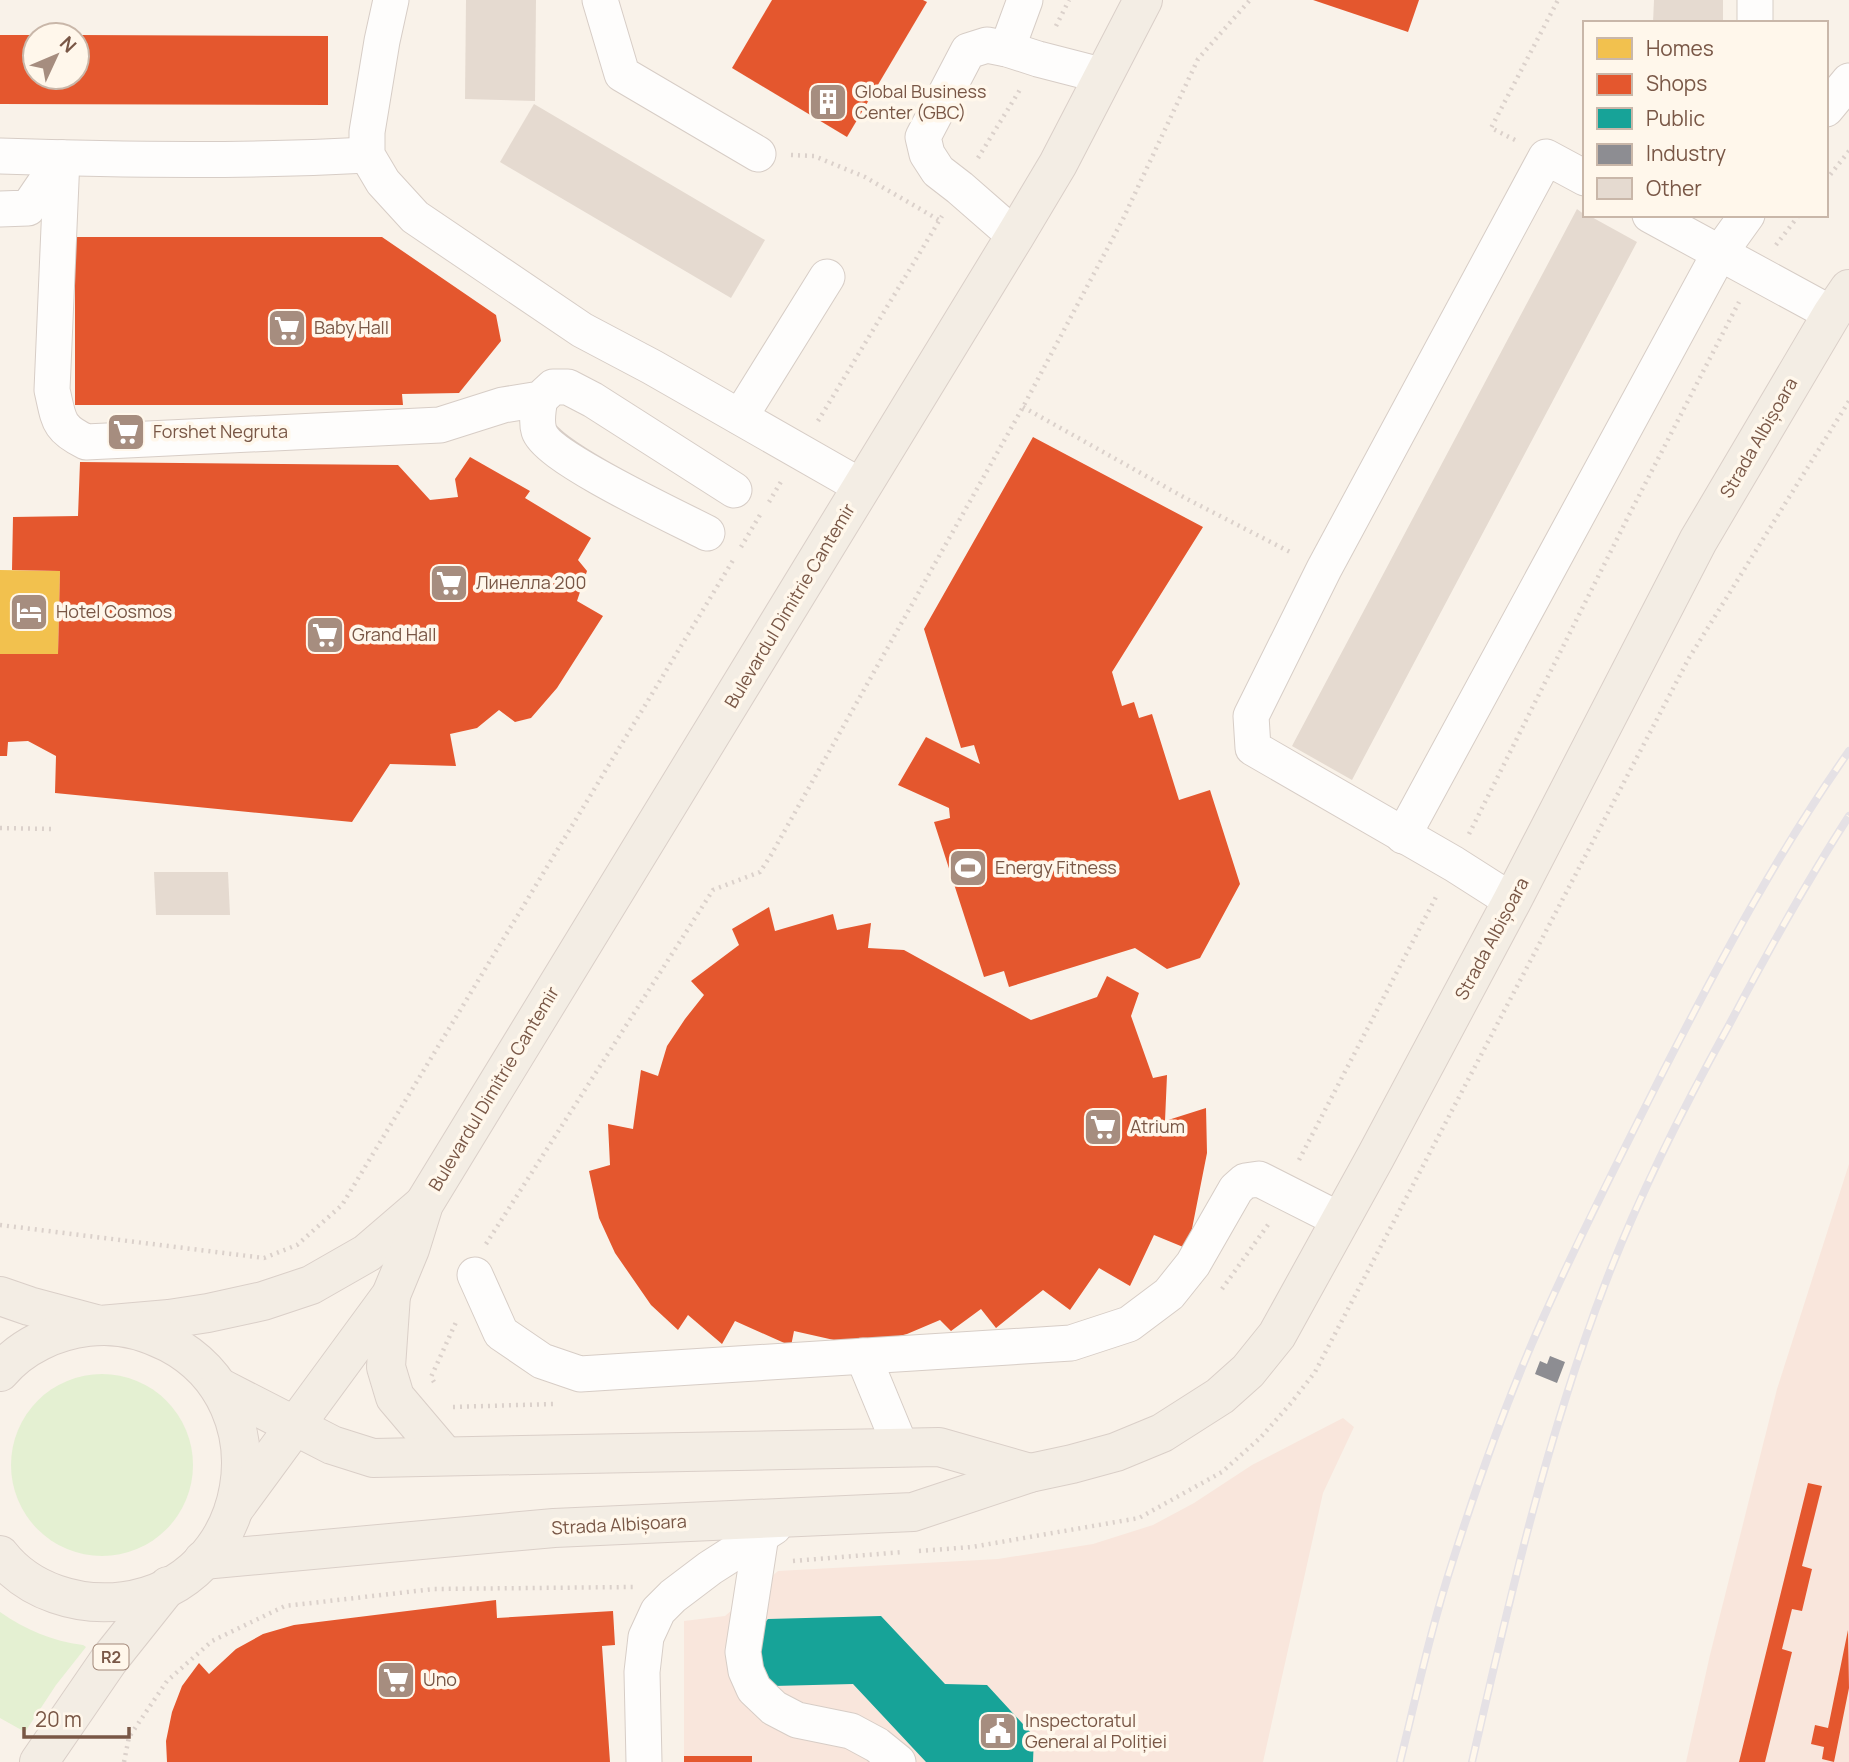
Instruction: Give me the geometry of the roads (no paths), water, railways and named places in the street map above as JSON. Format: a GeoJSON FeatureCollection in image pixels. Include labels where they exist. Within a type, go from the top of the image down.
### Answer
{"type":"FeatureCollection","features":[{"type":"Feature","properties":{"kind":"main road","name":"Bulevardul Dimitrie Cantemir"},"geometry":{"type":"LineString","coordinates":[[234,1509],[391,1295],[410,1249],[424,1204],[1058,164],[1143,0]]}},
{"type":"Feature","properties":{"kind":"main road","name":"Strada Albișoara"},"geometry":{"type":"LineString","coordinates":[[203,1560],[554,1528],[775,1526],[913,1512],[1030,1473],[1116,1452],[1162,1433],[1220,1396],[1248,1371],[1278,1335],[1512,901],[1699,541],[1840,301]]}},
{"type":"Feature","properties":{"kind":"main road","name":"Bulevardul Dimitrie Cantemir"},"geometry":{"type":"LineString","coordinates":[[100,1325],[208,1313],[311,1285],[367,1253],[424,1204]]}},
{"type":"Feature","properties":{"kind":"main road"},"geometry":{"type":"LineString","coordinates":[[391,1295],[386,1367],[395,1398],[445,1456]]}},
{"type":"Feature","properties":{"kind":"main road"},"geometry":{"type":"LineString","coordinates":[[0,1296],[100,1325],[128,1327],[155,1335],[179,1348],[201,1366],[219,1387],[232,1413],[240,1439],[242,1467],[239,1495],[216,1546],[175,1583],[151,1594],[125,1601],[99,1603],[72,1600],[47,1591],[24,1578],[0,1555]]}},
{"type":"Feature","properties":{"kind":"main road"},"geometry":{"type":"LineString","coordinates":[[0,1372],[23,1351],[46,1338],[72,1329],[100,1325]]}},
{"type":"Feature","properties":{"kind":"main road","name":"Strada Albișoara"},"geometry":{"type":"LineString","coordinates":[[219,1387],[332,1445],[373,1458],[939,1447],[1030,1473]]}},
{"type":"Feature","properties":{"kind":"main road","name":"R2"},"geometry":{"type":"LineString","coordinates":[[39,1762],[109,1660],[168,1586]]}},
{"type":"Feature","properties":{"kind":"lane"},"geometry":{"type":"LineString","coordinates":[[391,0],[367,132],[367,155],[383,182],[415,217],[582,330],[862,487]]}},
{"type":"Feature","properties":{"kind":"lane"},"geometry":{"type":"LineString","coordinates":[[600,0],[622,74],[758,154]]}},
{"type":"Feature","properties":{"kind":"lane"},"geometry":{"type":"LineString","coordinates":[[1023,54],[1025,0]]}},
{"type":"Feature","properties":{"kind":"lane"},"geometry":{"type":"LineString","coordinates":[[1755,0],[1755,21]]}},
{"type":"Feature","properties":{"kind":"lane"},"geometry":{"type":"LineString","coordinates":[[1015,236],[938,171],[927,154],[923,137],[968,51],[986,45],[1104,76]]}},
{"type":"Feature","properties":{"kind":"lane"},"geometry":{"type":"LineString","coordinates":[[1828,106],[1849,81]]}},
{"type":"Feature","properties":{"kind":"lane"},"geometry":{"type":"LineString","coordinates":[[0,156],[296,159],[367,155]]}},
{"type":"Feature","properties":{"kind":"lane"},"geometry":{"type":"LineString","coordinates":[[1512,901],[1454,864],[1253,748],[1251,716],[1324,569],[1546,157],[1583,177]]}},
{"type":"Feature","properties":{"kind":"lane"},"geometry":{"type":"LineString","coordinates":[[0,209],[27,208],[62,158]]}},
{"type":"Feature","properties":{"kind":"lane"},"geometry":{"type":"LineString","coordinates":[[62,158],[52,390],[58,417],[68,433],[77,438],[86,442],[440,425],[503,405],[540,399],[553,387],[568,387],[593,400],[734,490]]}},
{"type":"Feature","properties":{"kind":"lane"},"geometry":{"type":"LineString","coordinates":[[1654,217],[1755,272],[1840,301]]}},
{"type":"Feature","properties":{"kind":"lane"},"geometry":{"type":"LineString","coordinates":[[1403,836],[1719,254],[1746,217]]}},
{"type":"Feature","properties":{"kind":"lane"},"geometry":{"type":"LineString","coordinates":[[740,417],[827,277]]}},
{"type":"Feature","properties":{"kind":"lane"},"geometry":{"type":"LineString","coordinates":[[540,399],[537,415],[539,433],[557,451],[596,476],[708,533]]}},
{"type":"Feature","properties":{"kind":"lane"},"geometry":{"type":"LineString","coordinates":[[475,1275],[501,1332],[542,1360],[580,1374],[1071,1343],[1129,1324],[1169,1294],[1194,1264],[1236,1189],[1245,1181],[1259,1179],[1340,1220]]}},
{"type":"Feature","properties":{"kind":"lane"},"geometry":{"type":"LineString","coordinates":[[863,1356],[901,1448]]}},
{"type":"Feature","properties":{"kind":"lane"},"geometry":{"type":"LineString","coordinates":[[644,1762],[642,1672],[646,1637],[657,1611],[673,1595],[710,1568],[775,1526]]}},
{"type":"Feature","properties":{"kind":"lane"},"geometry":{"type":"LineString","coordinates":[[775,1526],[743,1652],[746,1671],[754,1689],[774,1708],[797,1720],[851,1731],[877,1745],[898,1762]]}},
{"type":"Feature","properties":{"kind":"railway"},"geometry":{"type":"LineString","coordinates":[[1400,1762],[1446,1582],[1485,1465],[1531,1345],[1618,1162],[1728,948],[1798,828],[1849,751]]}},
{"type":"Feature","properties":{"kind":"railway"},"geometry":{"type":"LineString","coordinates":[[1472,1762],[1547,1461],[1584,1342],[1618,1251],[1694,1090],[1786,920],[1849,816]]}},
{"type":"Feature","properties":{"kind":"place","name":"Global Business Center (GBC)"},"geometry":{"type":"Point","coordinates":[828,102]}},
{"type":"Feature","properties":{"kind":"place","name":"Baby Hall"},"geometry":{"type":"Point","coordinates":[287,328]}},
{"type":"Feature","properties":{"kind":"place","name":"Forshet Negruta"},"geometry":{"type":"Point","coordinates":[126,432]}},
{"type":"Feature","properties":{"kind":"place","name":"Линелла 200"},"geometry":{"type":"Point","coordinates":[449,583]}},
{"type":"Feature","properties":{"kind":"place","name":"Hotel Cosmos"},"geometry":{"type":"Point","coordinates":[29,612]}},
{"type":"Feature","properties":{"kind":"place","name":"Grand Hall"},"geometry":{"type":"Point","coordinates":[325,635]}},
{"type":"Feature","properties":{"kind":"place","name":"Energy Fitness"},"geometry":{"type":"Point","coordinates":[968,868]}},
{"type":"Feature","properties":{"kind":"place","name":"Atrium"},"geometry":{"type":"Point","coordinates":[1103,1127]}},
{"type":"Feature","properties":{"kind":"place","name":"Uno"},"geometry":{"type":"Point","coordinates":[396,1680]}},
{"type":"Feature","properties":{"kind":"place","name":"Inspectoratul General al Poliției"},"geometry":{"type":"Point","coordinates":[998,1731]}}]}
